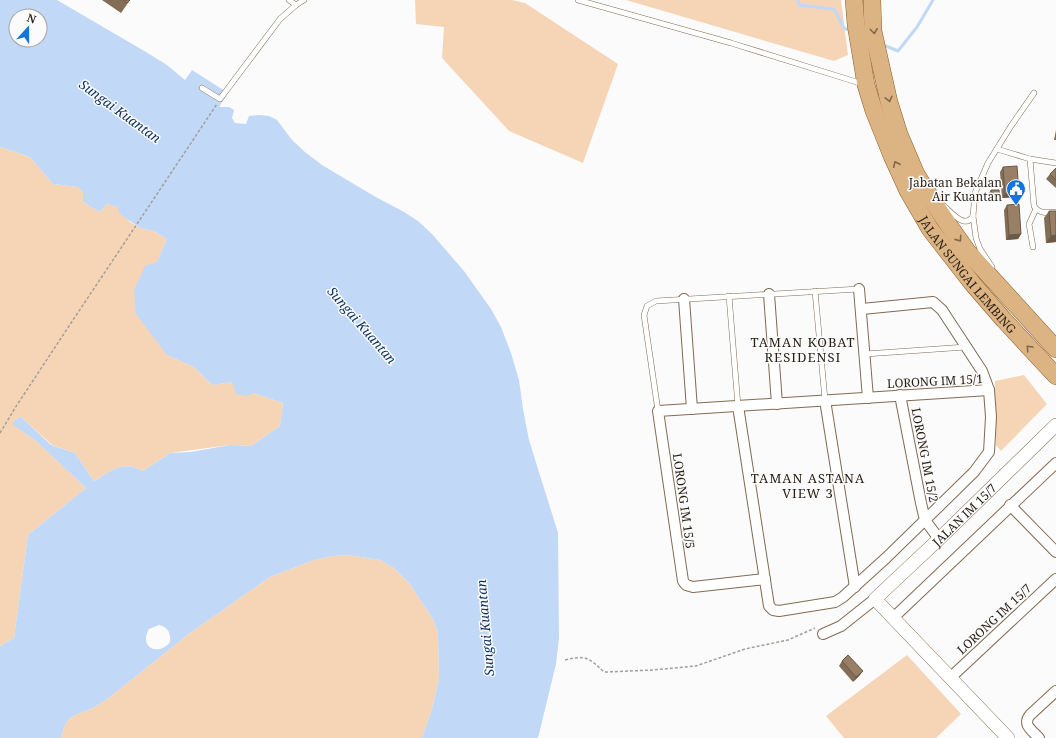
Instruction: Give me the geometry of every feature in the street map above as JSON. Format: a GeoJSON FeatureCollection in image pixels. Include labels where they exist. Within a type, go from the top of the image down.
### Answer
{"type":"FeatureCollection","features":[{"type":"Feature","properties":{"kind":"main road","name":"JALAN SUNGAI LEMBING"},"geometry":{"type":"LineString","coordinates":[[854,0],[856,25],[866,85],[874,112],[908,191],[930,229],[977,288],[1056,376]]}},
{"type":"Feature","properties":{"kind":"main road","name":"JALAN SUNGAI LEMBING"},"geometry":{"type":"LineString","coordinates":[[872,0],[873,31],[889,102],[899,134],[916,174],[943,217],[967,251],[1056,349]]}},
{"type":"Feature","properties":{"kind":"street"},"geometry":{"type":"LineString","coordinates":[[859,289],[862,309],[868,398]]}},
{"type":"Feature","properties":{"kind":"street"},"geometry":{"type":"LineString","coordinates":[[769,294],[777,404]]}},
{"type":"Feature","properties":{"kind":"street"},"geometry":{"type":"LineString","coordinates":[[684,299],[692,409]]}},
{"type":"Feature","properties":{"kind":"street"},"geometry":{"type":"LineString","coordinates":[[862,309],[933,302],[942,310],[982,371],[989,390]]}},
{"type":"Feature","properties":{"kind":"street","name":"LORONG IM 15/1"},"geometry":{"type":"LineString","coordinates":[[658,411],[989,390],[992,417],[989,452],[974,472],[855,587],[835,602],[779,611],[773,610],[769,606],[765,579]]}},
{"type":"Feature","properties":{"kind":"street","name":"LORONG IM 15/2"},"geometry":{"type":"LineString","coordinates":[[900,396],[925,520]]}},
{"type":"Feature","properties":{"kind":"street"},"geometry":{"type":"LineString","coordinates":[[825,400],[855,587]]}},
{"type":"Feature","properties":{"kind":"street"},"geometry":{"type":"LineString","coordinates":[[738,406],[765,579]]}},
{"type":"Feature","properties":{"kind":"street","name":"LORONG IM 15/5"},"geometry":{"type":"LineString","coordinates":[[658,411],[681,578],[686,585],[693,587],[765,579]]}},
{"type":"Feature","properties":{"kind":"street","name":"JALAN IM 15/7"},"geometry":{"type":"LineString","coordinates":[[822,634],[841,626],[875,599],[1055,427]]}},
{"type":"Feature","properties":{"kind":"street"},"geometry":{"type":"LineString","coordinates":[[893,618],[1010,505],[1056,463]]}},
{"type":"Feature","properties":{"kind":"street"},"geometry":{"type":"LineString","coordinates":[[1010,505],[1056,552]]}},
{"type":"Feature","properties":{"kind":"street"},"geometry":{"type":"LineString","coordinates":[[925,520],[939,539]]}},
{"type":"Feature","properties":{"kind":"street","name":"LORONG IM 15/7"},"geometry":{"type":"LineString","coordinates":[[950,678],[1056,579]]}},
{"type":"Feature","properties":{"kind":"street"},"geometry":{"type":"LineString","coordinates":[[875,599],[1008,738]]}},
{"type":"Feature","properties":{"kind":"street"},"geometry":{"type":"LineString","coordinates":[[1039,738],[1027,725],[1026,719],[1056,691]]}},
{"type":"Feature","properties":{"kind":"lane"},"geometry":{"type":"LineString","coordinates":[[289,0],[296,5]]}},
{"type":"Feature","properties":{"kind":"lane"},"geometry":{"type":"LineString","coordinates":[[202,88],[220,99],[280,19],[304,0]]}},
{"type":"Feature","properties":{"kind":"lane"},"geometry":{"type":"LineString","coordinates":[[578,0],[730,43],[866,85]]}},
{"type":"Feature","properties":{"kind":"lane"},"geometry":{"type":"LineString","coordinates":[[995,272],[980,249],[976,238],[973,216],[975,193],[983,174],[997,149],[1034,93]]}},
{"type":"Feature","properties":{"kind":"lane"},"geometry":{"type":"LineString","coordinates":[[997,149],[1030,159],[1056,162]]}},
{"type":"Feature","properties":{"kind":"lane"},"geometry":{"type":"LineString","coordinates":[[1030,159],[1033,203],[1036,209],[1044,213],[1056,212]]}},
{"type":"Feature","properties":{"kind":"lane"},"geometry":{"type":"LineString","coordinates":[[929,193],[939,200],[960,220],[969,220],[973,216]]}},
{"type":"Feature","properties":{"kind":"lane"},"geometry":{"type":"LineString","coordinates":[[1033,247],[1029,220],[1036,209]]}},
{"type":"Feature","properties":{"kind":"lane"},"geometry":{"type":"LineString","coordinates":[[999,278],[1021,312]]}},
{"type":"Feature","properties":{"kind":"lane"},"geometry":{"type":"LineString","coordinates":[[658,411],[644,315],[647,306],[656,301],[859,289]]}},
{"type":"Feature","properties":{"kind":"lane"},"geometry":{"type":"LineString","coordinates":[[815,291],[825,400]]}},
{"type":"Feature","properties":{"kind":"lane"},"geometry":{"type":"LineString","coordinates":[[729,296],[738,406]]}},
{"type":"Feature","properties":{"kind":"lane"},"geometry":{"type":"LineString","coordinates":[[865,354],[966,347]]}},
{"type":"Feature","properties":{"kind":"path"},"geometry":{"type":"LineString","coordinates":[[0,433],[60,339],[217,104]]}},
{"type":"Feature","properties":{"kind":"path"},"geometry":{"type":"LineString","coordinates":[[564,660],[584,657],[604,672],[660,670],[696,666],[745,649],[788,640],[814,628],[818,629],[822,634]]}},
{"type":"Feature","properties":{"kind":"shaded area"},"geometry":{"type":"Polygon","coordinates":[[[415,0],[512,0],[525,3],[618,64],[583,163],[509,131],[442,58],[444,27],[416,24],[415,0]]]}},
{"type":"Feature","properties":{"kind":"shaded area"},"geometry":{"type":"Polygon","coordinates":[[[626,0],[841,0],[848,55],[834,61],[626,0]]]}},
{"type":"Feature","properties":{"kind":"shaded area"},"geometry":{"type":"Polygon","coordinates":[[[0,147],[30,157],[53,184],[78,187],[83,193],[83,202],[100,212],[107,204],[117,207],[130,222],[140,228],[154,231],[167,239],[157,263],[167,355],[194,367],[212,385],[232,382],[253,393],[283,403],[280,426],[251,446],[230,445],[170,453],[143,471],[129,466],[123,466],[112,470],[94,481],[75,453],[52,445],[20,416],[13,424],[36,441],[86,488],[28,535],[14,638],[0,646],[0,147]]]}},
{"type":"Feature","properties":{"kind":"shaded area"},"geometry":{"type":"Polygon","coordinates":[[[1024,375],[1047,404],[1001,451],[996,445],[995,381],[1024,375]]]}},
{"type":"Feature","properties":{"kind":"shaded area"},"geometry":{"type":"Polygon","coordinates":[[[348,555],[380,560],[394,568],[409,583],[433,619],[438,633],[439,679],[432,709],[422,738],[61,738],[63,730],[71,717],[93,708],[106,700],[190,633],[270,577],[314,560],[348,555]]]}},
{"type":"Feature","properties":{"kind":"shaded area"},"geometry":{"type":"Polygon","coordinates":[[[907,655],[961,714],[936,738],[844,738],[826,716],[907,655]]]}},
{"type":"Feature","properties":{"kind":"water","name":"Sungai Kuantan"},"geometry":{"type":"Polygon","coordinates":[[[0,0],[57,0],[167,65],[185,80],[192,70],[228,93],[219,107],[229,107],[234,110],[232,118],[235,123],[246,124],[249,116],[259,115],[269,116],[277,120],[292,140],[322,165],[404,212],[418,221],[432,234],[464,271],[491,309],[501,327],[519,380],[529,440],[558,533],[559,638],[556,664],[538,738],[422,738],[432,709],[439,679],[438,633],[433,619],[409,583],[394,568],[380,560],[348,555],[314,560],[270,577],[190,633],[106,700],[93,708],[71,717],[63,730],[61,738],[0,738],[0,646],[14,638],[28,535],[86,488],[36,441],[12,424],[20,416],[51,445],[75,453],[94,481],[112,470],[123,466],[129,466],[143,471],[170,453],[191,452],[230,445],[251,446],[280,426],[283,403],[253,393],[248,396],[236,394],[232,382],[212,385],[194,367],[167,355],[136,314],[134,290],[145,266],[157,262],[167,239],[154,231],[140,228],[120,214],[117,207],[107,204],[100,212],[83,202],[83,193],[78,187],[53,184],[30,157],[0,147],[0,0]],[[159,625],[149,629],[146,636],[148,646],[161,649],[170,642],[170,636],[165,627],[159,625]]]}},
{"type":"Feature","properties":{"kind":"building"},"geometry":{"type":"Polygon","coordinates":[[[123,0],[130,0],[127,3],[123,0]]]}},
{"type":"Feature","properties":{"kind":"building"},"geometry":{"type":"Polygon","coordinates":[[[1017,166],[1019,193],[1005,194],[1003,167],[1017,166]]]}},
{"type":"Feature","properties":{"kind":"building"},"geometry":{"type":"Polygon","coordinates":[[[1056,168],[1056,180],[1050,174],[1056,168]]]}},
{"type":"Feature","properties":{"kind":"building"},"geometry":{"type":"Polygon","coordinates":[[[991,190],[999,190],[1000,198],[992,199],[991,190]]]}},
{"type":"Feature","properties":{"kind":"building"},"geometry":{"type":"Polygon","coordinates":[[[1019,204],[1021,234],[1009,235],[1007,205],[1019,204]]]}},
{"type":"Feature","properties":{"kind":"building"},"geometry":{"type":"Polygon","coordinates":[[[1049,211],[1056,211],[1056,235],[1051,236],[1049,211]]]}},
{"type":"Feature","properties":{"kind":"building"},"geometry":{"type":"Polygon","coordinates":[[[848,655],[863,671],[856,677],[842,661],[848,655]]]}},
{"type":"Feature","properties":{"kind":"waterway"},"geometry":{"type":"LineString","coordinates":[[798,0],[799,5],[834,9],[844,28],[852,32]]}},
{"type":"Feature","properties":{"kind":"waterway"},"geometry":{"type":"LineString","coordinates":[[881,44],[898,51],[917,27],[933,0]]}},
{"type":"Feature","properties":{"kind":"place","name":"Jabatan Bekalan Air Kuantan"},"geometry":{"type":"Point","coordinates":[1016,206]}},
{"type":"Feature","properties":{"kind":"district","name":"TAMAN KOBAT RESIDENSI"},"geometry":{"type":"Point","coordinates":[803,350]}},
{"type":"Feature","properties":{"kind":"district","name":"TAMAN ASTANA VIEW 3"},"geometry":{"type":"Point","coordinates":[808,486]}}]}
